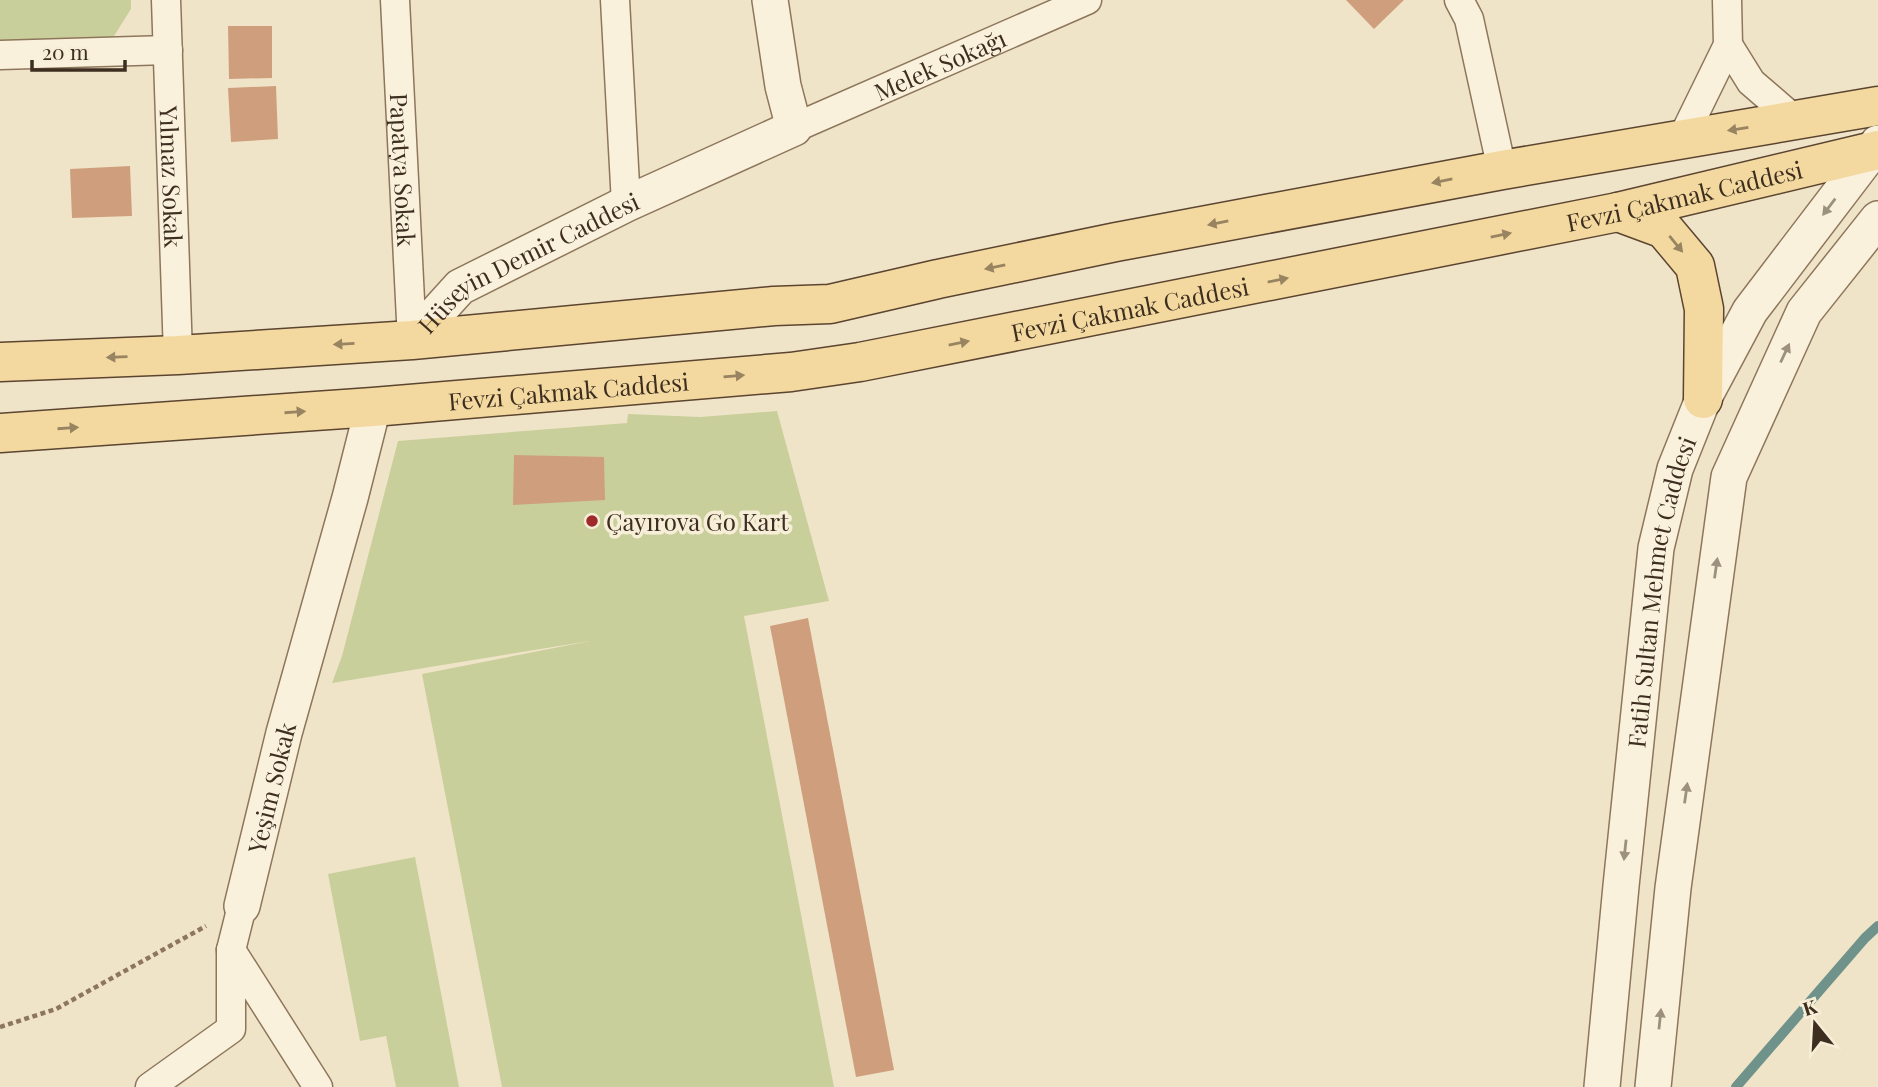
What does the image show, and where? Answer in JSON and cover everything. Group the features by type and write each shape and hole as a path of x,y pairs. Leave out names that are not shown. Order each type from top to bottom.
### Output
{"main road":[{"name":"Fevzi Çakmak Caddesi","path":"412,340 774,306 830,304 1116,242 1502,170 1878,106"},
{"name":"Fevzi Çakmak Caddesi","path":"373,407 791,372 860,362 1618,212 1875,149"},
{"path":"1618,212 1664,229 1695,266 1704,309 1703,399"},
{"name":"Hüseyin Demir Caddesi","path":"0,362 178,355 412,340"},
{"path":"0,433 373,407"}],"street":[{"name":"Yılmaz Sokak","path":"166,0 178,355"},
{"name":"Papatya Sokak","path":"395,0 412,340"},
{"path":"615,0 626,204"},
{"path":"770,0 783,86 794,128"},
{"name":"Melek Sokağı","path":"794,128 1087,0"},
{"path":"1459,0 1469,19 1502,170"},
{"path":"1682,139 1728,45 1727,0"},
{"path":"1728,45 1751,82 1796,120"},
{"path":"0,55 168,50"},
{"name":"Hüseyin Demir Caddesi","path":"412,340 460,287 626,204 794,128"},
{"name":"Fatih Sultan Mehmet Caddesi","path":"1602,1087 1656,548 1675,469 1703,399 1750,311 1875,149"},
{"name":"Fatih Sultan Mehmet Caddesi","path":"1653,1087 1673,888 1729,477 1804,312 1878,219"},
{"name":"Yeşim Sokak","path":"242,906 284,733 373,407"},
{"path":"150,1087 231,1028 231,950 242,906"},
{"path":"231,950 318,1087"}],"path":[{"path":"0,1027 56,1009 242,906"}],"green space":[{"path":"0,0 131,0 131,9 104,52 0,47"},
{"path":"777,411 829,601 744,616 834,1087 502,1087 422,674 590,641 332,683 342,656 398,441 627,423 628,414 700,417"},
{"path":"415,857 459,1087 396,1087 386,1036 360,1041 328,874"}],"building":[{"path":"1346,0 1404,0 1374,29"},
{"path":"228,26 272,26 272,78 229,79"},
{"path":"276,86 278,139 231,142 228,88"},
{"path":"130,166 132,216 72,218 70,169"},
{"path":"514,455 604,457 605,500 513,505"},
{"path":"808,618 894,1070 856,1077 770,626"}],"waterway":[{"path":"1736,1087 1878,926"}],"place":[{"name":"Çayırova Go Kart","path":"592,521"}]}
